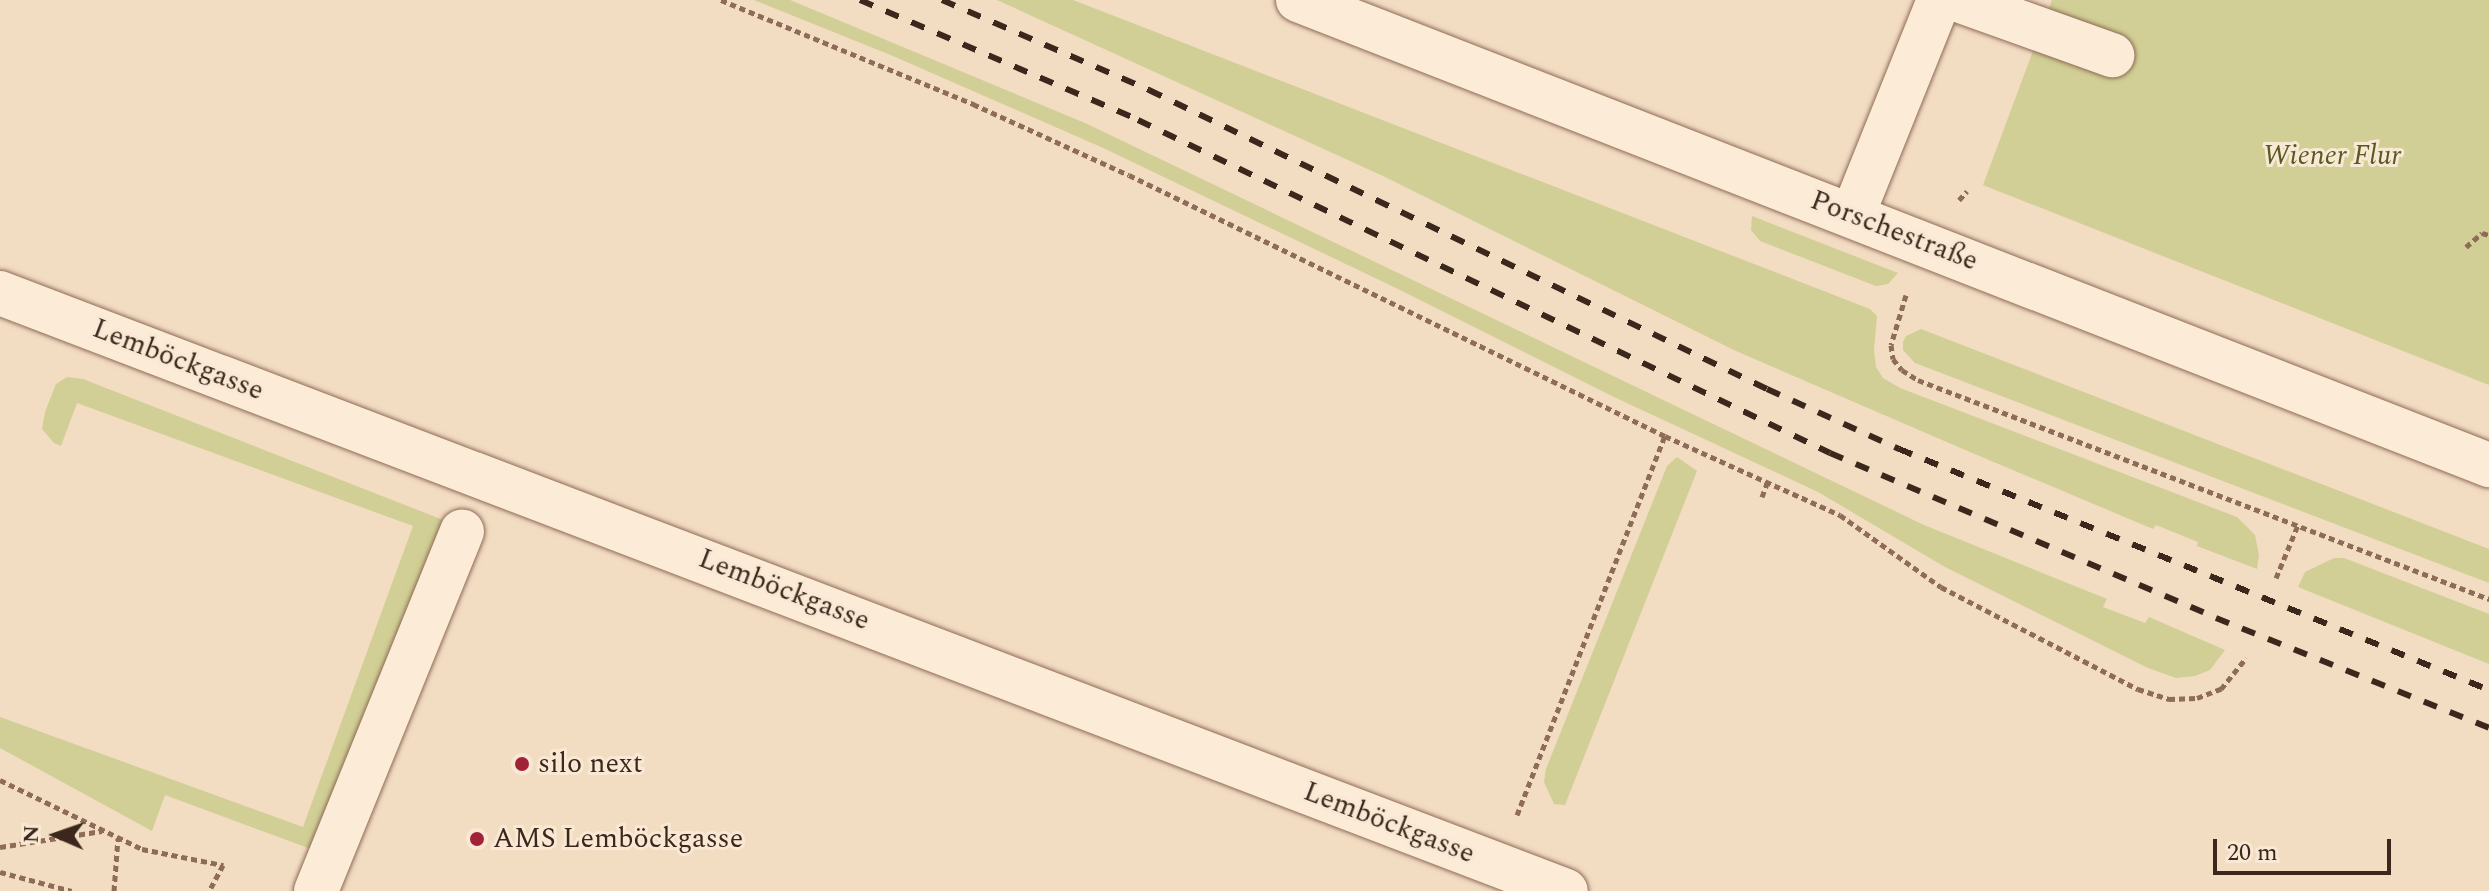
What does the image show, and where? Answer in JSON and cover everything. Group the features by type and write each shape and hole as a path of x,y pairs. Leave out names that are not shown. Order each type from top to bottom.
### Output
{"street":[{"name":"Porschestraße","path":"1298,0 1853,214 2489,465"},
{"path":"1853,214 1939,0"},
{"path":"1958,0 2112,55"},
{"name":"Lemböckgasse","path":"0,293 1566,891"},
{"path":"316,891 462,531"}],"path":[{"path":"721,0 947,93 1129,175 1665,436 1840,515 1941,587 2138,689 2169,699 2197,698 2221,689 2246,658"},
{"path":"1967,191 1924,242 1892,333 1893,359 1902,370 1918,380 2489,599"},
{"path":"2466,247 2482,233 2489,235"},
{"path":"1499,865 1665,436"},
{"path":"1762,497 1767,483"},
{"path":"2276,578 2298,525"},
{"path":"0,780 142,849 223,865 209,891"},
{"path":"0,847 105,831"},
{"path":"114,891 118,838"},
{"path":"0,872 72,891"}],"green space":[{"path":"754,0 790,0 1085,123 1924,525 2107,599 2103,607 2145,623 2149,617 2225,650 2210,670 2195,676 2176,678 2148,668 1945,567 1818,492 1614,397 1396,288 1101,147 893,56"},
{"path":"997,0 1073,0 1870,309 1877,316 1874,350 1876,367 1883,378 1900,388 2237,517 2255,535 2259,555 2257,569 2197,546 2198,542 2156,525 2153,529 1736,351 1383,176"},
{"name":"Wiener Flur","path":"2052,0 2489,0 2489,385 1983,185"},
{"path":"1752,216 1898,273 1888,284 1876,286 1760,241 1751,230"},
{"path":"1921,329 2489,549 2489,583 1915,363 1903,350 1903,342 1906,336"},
{"path":"67,377 83,379 451,523 319,852 165,795 152,831 0,748 0,717 303,827 413,526 77,403 61,446 54,443 42,429 45,412 56,384"},
{"path":"1677,457 1697,471 1565,805 1554,804 1544,782 1546,769 1667,466"},
{"path":"2334,558 2344,558 2489,614 2489,664 2298,587 2305,572"}],"railway":[{"path":"860,0 1138,120 1830,453 2216,618 2489,728"},
{"path":"942,0 1149,90 1767,389 1899,449 2489,690"}],"place":[{"name":"silo next","path":"522,764"},
{"name":"AMS Lemböckgasse","path":"477,839"}]}
